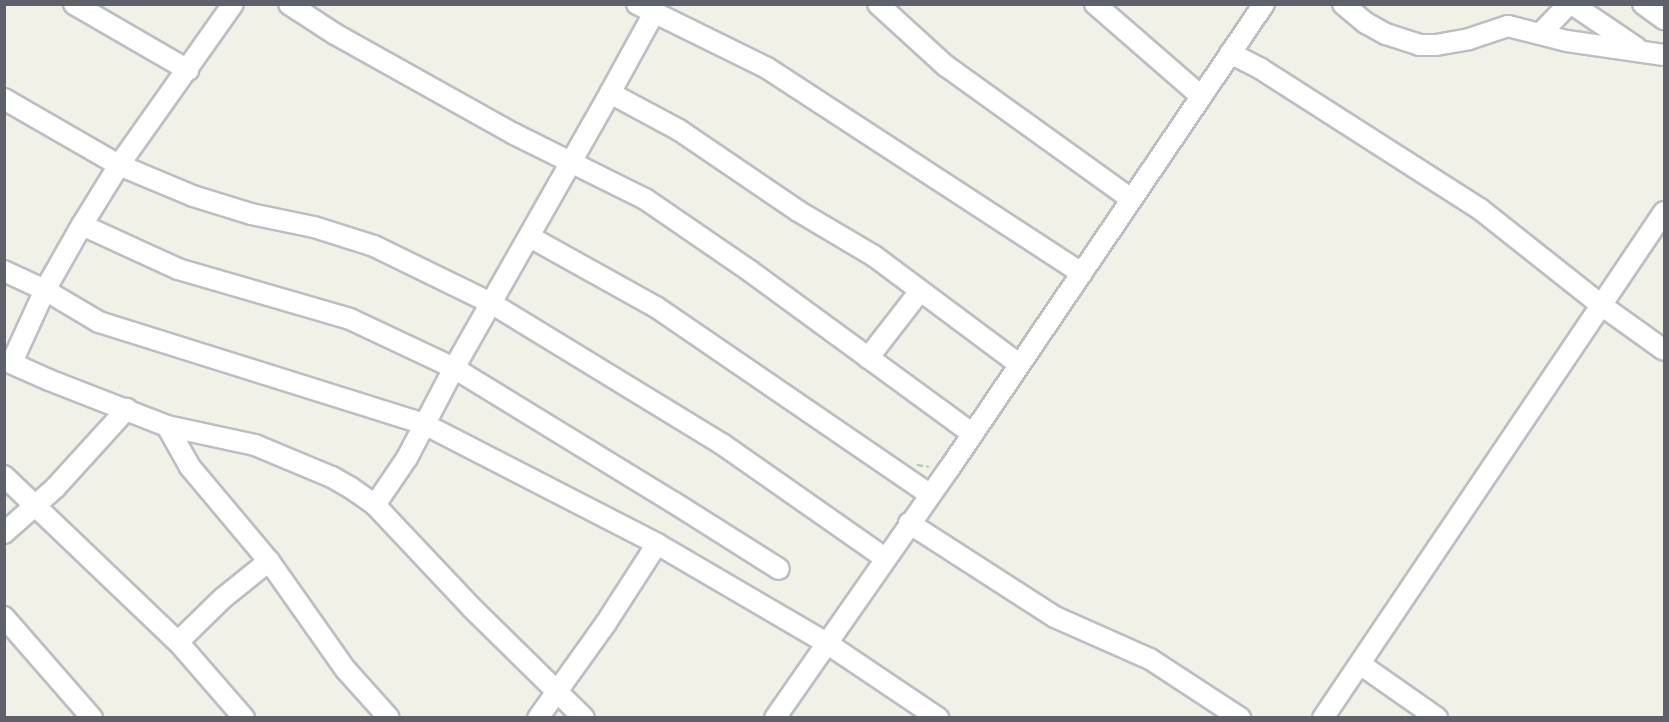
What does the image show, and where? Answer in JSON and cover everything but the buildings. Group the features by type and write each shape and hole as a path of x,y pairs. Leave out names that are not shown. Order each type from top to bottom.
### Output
{"street":[{"path":"74,4 188,70"},
{"path":"233,4 119,165 45,290 8,361 49,380 167,426 255,446 332,477 375,506 471,607 584,717"},
{"path":"289,4 335,34 504,129 620,185 680,221 973,434"},
{"path":"1095,4 1201,96"},
{"path":"775,717 973,434 1264,4"},
{"path":"1343,4 1366,23 1386,34 1419,45 1436,45 1469,39 1508,26 1567,41 1638,49 1665,55"},
{"path":"1540,34 1570,4 1665,66"},
{"path":"1643,4 1665,20"},
{"path":"879,5 946,66 1131,199"},
{"path":"375,506 395,478 454,368 572,163 610,93 646,9 767,68 1082,273"},
{"path":"1230,53 1261,69 1480,209 1601,305 1665,350"},
{"path":"610,93 679,130 798,211 874,256 1019,364"},
{"path":"4,99 119,165 193,196 251,214 314,227 374,246 491,303 722,444 885,558"},
{"path":"1323,717 1665,212"},
{"path":"82,225 178,269 350,319 454,368 664,496 778,569"},
{"path":"530,237 656,307 929,494"},
{"path":"4,271 45,290 99,322 424,424 657,544 828,644 938,717"},
{"path":"868,358 920,291"},
{"path":"4,533 80,462 127,409"},
{"path":"167,426 190,467 269,561 346,670 389,717"},
{"path":"4,476 178,642 244,717"},
{"path":"909,523 1055,617 1150,659 1240,717"},
{"path":"538,717 559,691 657,544"},
{"path":"178,642 223,597 269,561"},
{"path":"4,617 92,717"},
{"path":"1360,663 1437,717"}]}
